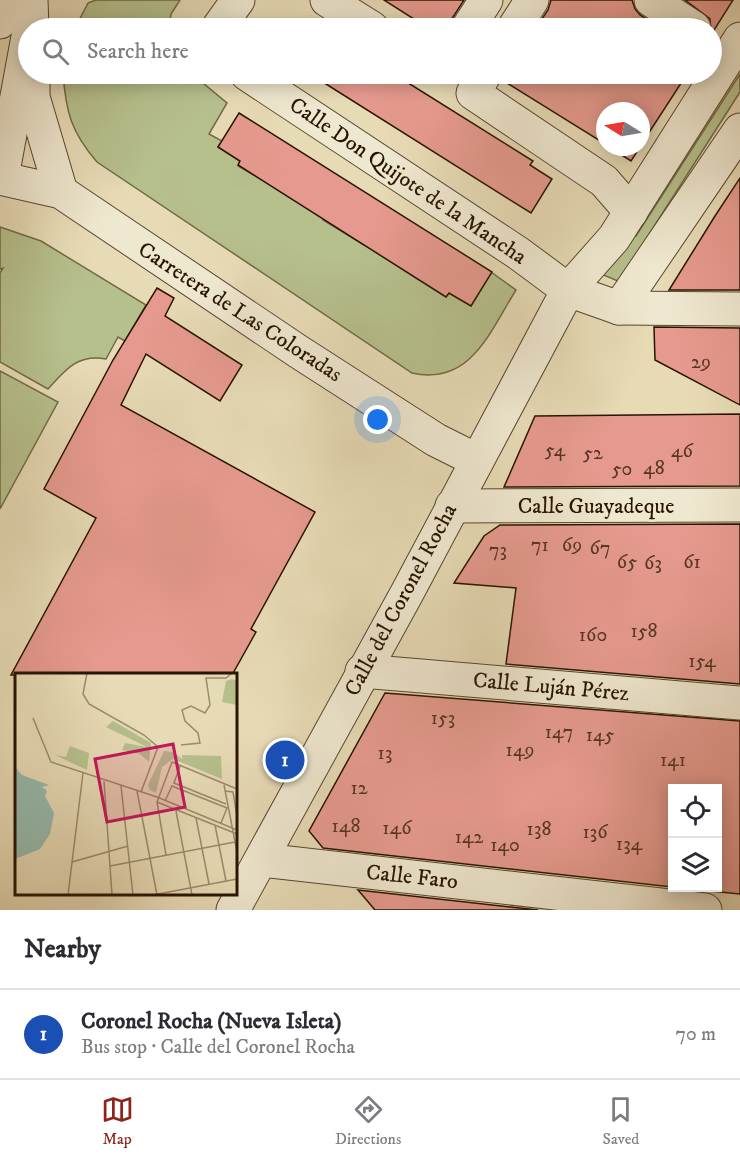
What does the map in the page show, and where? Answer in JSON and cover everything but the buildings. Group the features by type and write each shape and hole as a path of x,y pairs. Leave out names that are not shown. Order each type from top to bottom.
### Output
{"street":[{"path":"6,0 21,18"},
{"path":"225,18 238,0"},
{"path":"327,0 356,18"},
{"path":"474,18 486,0"},
{"path":"520,18 532,0"},
{"path":"651,0 679,18"},
{"path":"1,177 18,68"},
{"path":"33,84 33,97 61,192"},
{"name":"Calle Don Quijote de la Mancha","path":"262,84 518,253 568,290 619,308 740,309"},
{"path":"479,84 473,93 604,181 631,212"},
{"name":"Calle del Coronel Rocha","path":"233,910 568,290 614,238 704,84"},
{"path":"619,308 740,130"},
{"name":"Carretera de Las Coloradas","path":"1,177 61,192 436,440 476,460"},
{"name":"Calle Guayadeque","path":"452,506 740,505"},
{"name":"Calle Luján Pérez","path":"362,671 740,703"},
{"name":"Calle Faro","path":"262,860 556,902 705,910"}],"green space":[{"path":"96,0 180,0 170,18 80,18 88,3"},
{"path":"740,74 740,92 630,264 625,284 601,274 629,232 636,236"},
{"path":"64,84 204,84 227,103 209,134 222,141 218,147 240,161 238,166 325,216 323,220 364,245 367,242 405,271 446,297 449,293 471,306 491,272 516,290 487,338 464,363 449,371 432,375 412,373 97,162 81,141 71,121"},
{"path":"0,227 41,241 146,305 125,341 118,337 106,359 80,361 67,369 48,389 0,362 0,273 3,268 0,269"},
{"path":"0,371 58,402 0,509"}],"place":[{"name":"Coronel Rocha (Nueva Isleta)","path":"285,760"}]}
